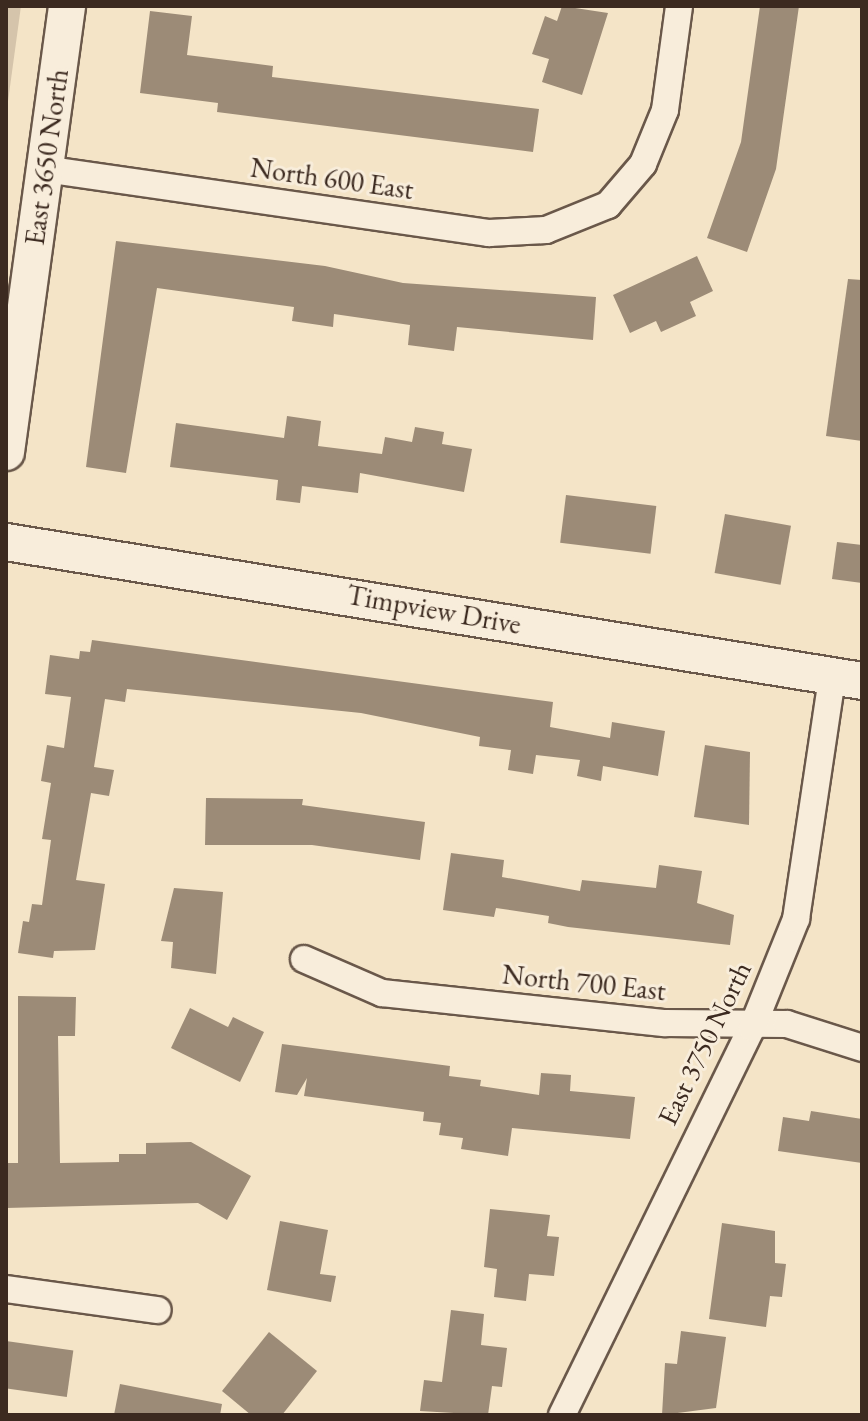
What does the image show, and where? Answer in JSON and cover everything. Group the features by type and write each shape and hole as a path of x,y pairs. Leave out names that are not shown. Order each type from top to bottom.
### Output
{"street":[{"name":"East 3650 North","path":"6,452 67,6"},
{"name":"North 600 East","path":"44,169 489,233 546,230 608,205 657,135 679,6"},
{"name":"Timpview Drive","path":"6,542 847,679"},
{"name":"East 3750 North","path":"562,1415 752,1028 796,919 847,679"},
{"name":"North 700 East","path":"304,959 382,993 752,1028 787,1024 862,1048"},
{"path":"6,1289 158,1310"}],"shaded area":[{"path":"6,6 21,6 6,116"}],"building":[{"path":"562,6 608,13 582,95 542,82 549,59 532,54 545,16 557,21"},
{"path":"760,6 799,6 776,169 747,252 707,238 741,142"},
{"path":"150,11 192,16 187,55 273,66 272,77 539,109 533,152 217,112 218,103 140,93"},
{"path":"116,241 325,266 403,283 596,297 593,340 457,327 454,351 408,345 410,325 334,314 333,327 292,321 294,307 157,288 126,473 86,467"},
{"path":"697,256 713,291 690,302 696,316 661,332 656,321 630,333 613,295"},
{"path":"848,279 862,280 862,441 826,436"},
{"path":"287,416 321,421 318,446 382,454 385,437 412,442 415,427 444,432 442,444 472,449 464,492 360,473 358,493 302,486 300,503 276,500 278,480 170,467 176,423 284,438"},
{"path":"566,495 656,506 650,554 560,543"},
{"path":"725,514 791,526 781,585 715,573"},
{"path":"837,542 862,545 862,583 832,579"},
{"path":"92,640 553,702 550,727 610,738 612,722 665,731 658,776 603,766 601,781 577,776 580,760 536,755 533,774 508,770 511,750 479,746 480,737 361,713 127,689 125,702 105,699 94,767 114,770 109,796 91,793 76,880 105,884 95,950 54,951 53,958 18,953 23,921 29,922 32,904 42,905 51,840 42,839 51,783 41,781 47,745 64,748 71,697 45,694 50,655 79,659 80,651 90,652"},
{"path":"705,745 750,752 749,825 694,817"},
{"path":"206,798 303,799 302,805 425,822 420,860 312,845 205,845"},
{"path":"451,853 504,860 502,877 580,891 582,880 656,888 659,865 702,871 697,903 734,915 730,945 568,927 548,923 549,916 496,908 494,917 443,910"},
{"path":"174,888 223,892 216,974 171,968 173,942 161,941"},
{"path":"18,996 76,997 75,1036 58,1036 60,1163 119,1162 119,1154 146,1154 146,1143 191,1142 251,1176 227,1220 198,1203 6,1208 6,1163 18,1163"},
{"path":"190,1008 228,1027 233,1017 264,1032 240,1082 171,1048"},
{"path":"282,1044 450,1066 449,1076 481,1080 480,1086 539,1095 541,1073 571,1075 570,1091 635,1097 630,1139 512,1128 508,1156 461,1149 463,1138 439,1135 441,1123 423,1121 424,1112 304,1096 307,1078 297,1095 275,1092"},
{"path":"811,1111 862,1119 862,1163 778,1151 783,1117 809,1121"},
{"path":"490,1209 550,1215 547,1236 559,1237 554,1276 529,1274 526,1301 494,1297 497,1269 484,1267"},
{"path":"280,1221 328,1230 320,1274 336,1276 331,1302 267,1290"},
{"path":"722,1223 775,1231 775,1263 786,1264 782,1297 770,1296 766,1327 709,1319"},
{"path":"451,1310 484,1314 481,1345 507,1348 502,1387 492,1386 488,1415 420,1411 424,1380 442,1382"},
{"path":"681,1331 726,1337 716,1408 662,1415 665,1363 677,1364"},
{"path":"269,1332 317,1371 282,1415 251,1415 222,1391"},
{"path":"6,1341 73,1350 67,1397 6,1388"},
{"path":"120,1384 222,1404 220,1415 114,1415"}]}
